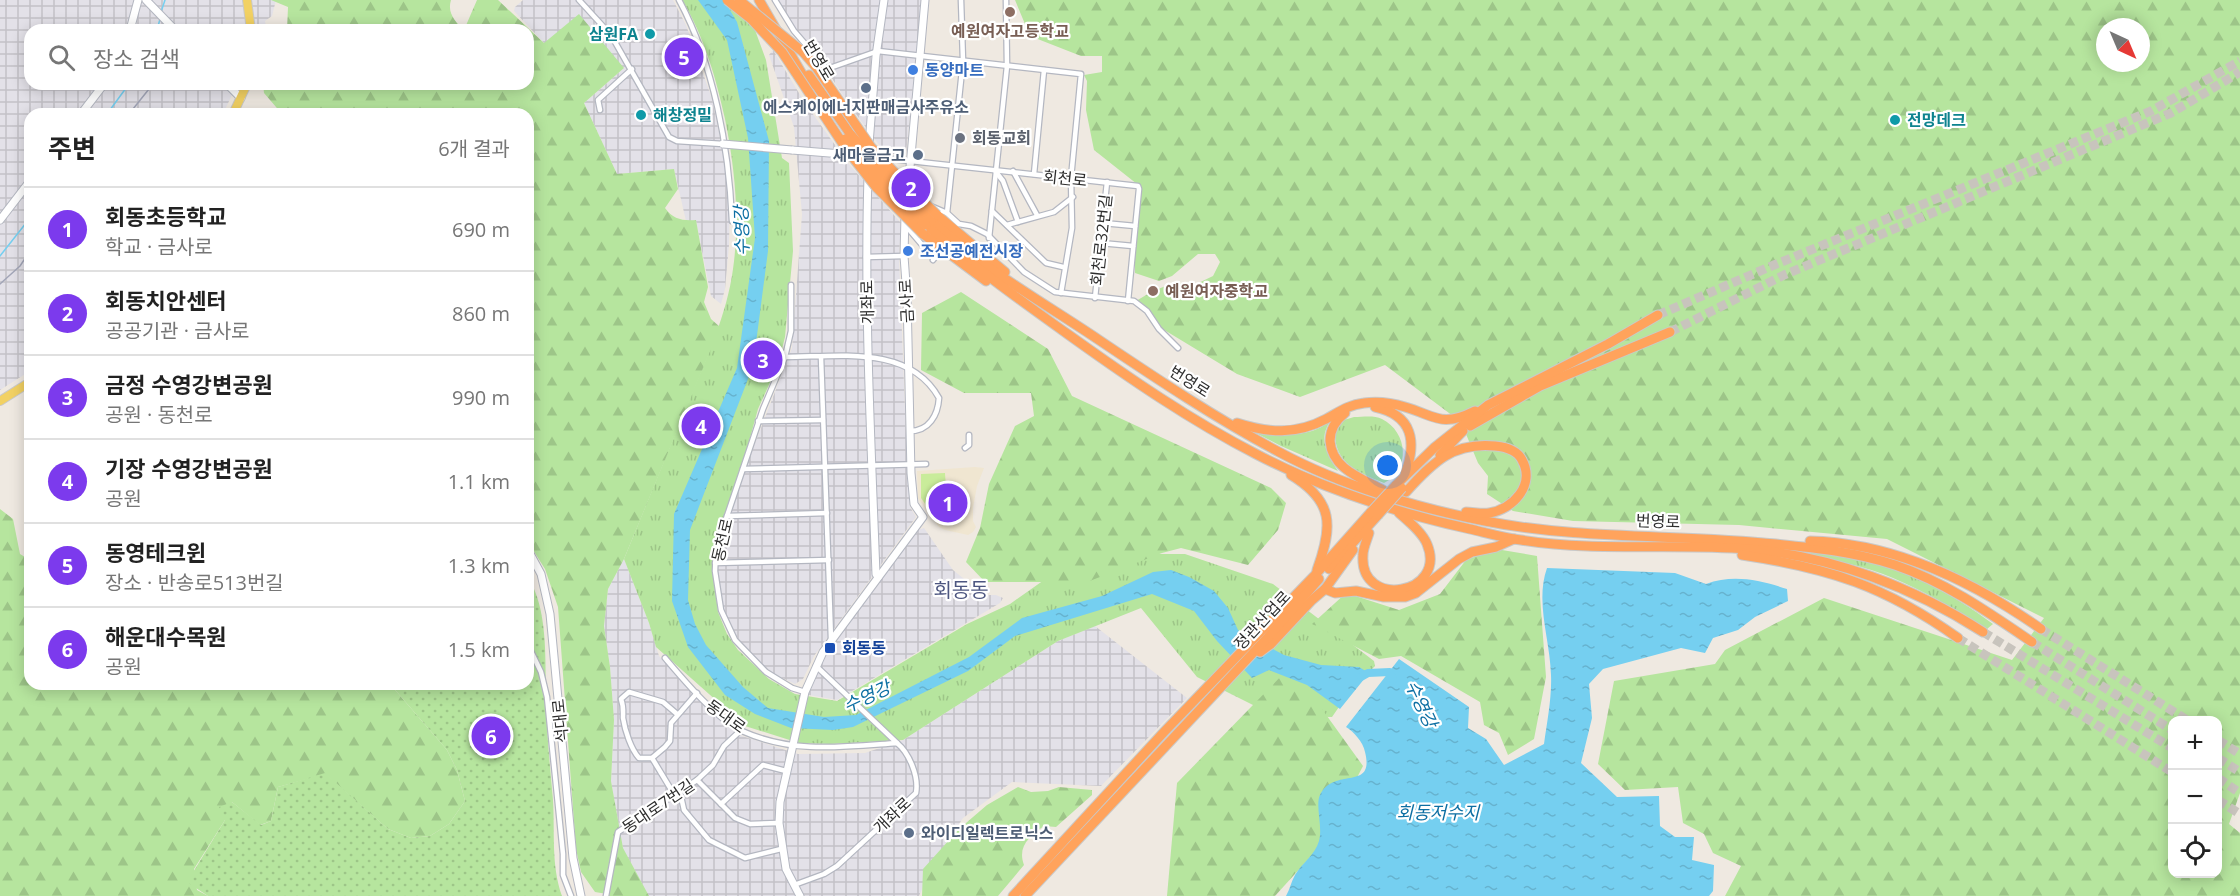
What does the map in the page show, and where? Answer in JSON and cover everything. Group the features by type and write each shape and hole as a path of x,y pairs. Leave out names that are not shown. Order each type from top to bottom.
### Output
{"highway":[{"path":"727,0 751,19 782,52 847,150 876,187 931,221"},
{"path":"739,0 803,52 816,67 871,147 896,174 931,221"},
{"name":"번영로","path":"759,0 825,112 848,137 886,187 1034,297 1171,388 1279,452 1309,467 1368,489 1402,489 1438,511 1543,530 1824,542 1886,554 1957,579 1997,600 2041,628"},
{"name":"번영로","path":"765,0 848,137"},
{"name":"번영로","path":"931,221 977,276 1027,305 1137,384 1258,455 1317,481 1398,512 1515,539 1598,546 1774,552 1804,557 1844,568 1906,590 1951,612 1983,632"},
{"path":"1220,417 1265,431 1286,431 1305,428 1346,407 1363,403 1395,404 1435,419 1450,420 1466,416 1488,405 1608,344 1658,315"},
{"path":"1012,896 1030,884 1439,450 1477,421 1540,386 1670,332"},
{"path":"1402,489 1434,447 1488,405"},
{"path":"1362,406 1384,409 1396,415 1408,428 1413,439 1412,455 1402,489 1349,471 1336,460 1332,454 1330,436 1336,420 1350,410 1362,406"},
{"path":"1422,474 1463,431"},
{"path":"1402,489 1447,455 1462,447 1483,445 1504,447 1515,452 1522,461 1526,474 1525,486 1510,506 1488,513 1438,511"},
{"path":"1258,455 1308,486 1319,499 1326,516 1328,534 1317,578"},
{"path":"1378,514 1363,554 1364,565 1368,576 1376,584 1396,591 1417,584 1429,566 1430,555 1422,535 1398,512"},
{"path":"1234,672 1270,644 1325,589 1351,552 1369,533"},
{"path":"1325,589 1335,593 1356,591 1384,597 1405,597 1416,593 1459,559 1472,552 1496,547 1515,539"},
{"name":"번영로","path":"1736,540 1832,549 1896,566 1959,594 2032,642"},
{"name":"번영로","path":"1704,549 1788,562 1851,579 1909,606 1958,638"},
{"name":"정관산업로","path":"1207,694 1234,672 1317,578"},
{"path":"1025,896 1030,884"}],"main road":[{"path":"132,24 138,0"},
{"path":"146,0 170,24"},
{"path":"247,0 250,24"},
{"name":"개좌로","path":"878,577 876,574 866,257 869,137 884,0"},
{"name":"금사로","path":"878,577 923,517 914,504 911,465 904,222 925,0"},
{"path":"86,108 99,90"},
{"path":"233,90 241,98"},
{"path":"236,108 244,90"},
{"path":"854,156 869,137"},
{"path":"723,144 868,158"},
{"path":"0,220 24,189"},
{"path":"0,401 24,386"},
{"name":"석대로","path":"534,561 541,574 550,614 573,858 580,896"},
{"path":"800,896 786,869 781,849 779,823 780,802 786,771 805,693 816,665 831,639 878,577"}],"street":[{"path":"579,0 611,35 669,137 677,141 723,144"},
{"path":"679,0 702,54 719,112 730,179 732,221"},
{"path":"775,0 794,31 827,69 878,51 1081,74 1071,178 1072,228 1063,267 1060,294"},
{"path":"947,213 963,62 961,0"},
{"path":"989,238 1007,66 1006,0"},
{"path":"600,110 598,100 632,69"},
{"path":"1034,174 1044,70"},
{"name":"회천로","path":"868,158 911,160 1138,186 1128,300"},
{"path":"996,171 1003,181 1018,222"},
{"path":"1014,171 1037,215"},
{"name":"회천로32번길","path":"1095,298 1107,182"},
{"path":"907,193 920,204 931,221 947,213"},
{"path":"1007,225 1054,212 1073,197"},
{"path":"920,204 904,222 916,239 936,256 933,260"},
{"path":"992,211 1046,263 1063,267"},
{"path":"947,213 959,224 979,229 1024,272 1060,294 1134,301 1147,311 1159,329 1178,348"},
{"path":"1103,223 1135,226"},
{"path":"1101,243 1133,246"},
{"path":"866,257 904,256"},
{"name":"동천로","path":"791,285 791,331 785,357 759,421 716,550 715,563 721,610 735,640 766,672 805,693"},
{"path":"785,357 868,356 909,367 939,398 937,414 932,421 915,431 910,431"},
{"path":"821,357 831,639"},
{"path":"759,421 823,420"},
{"path":"965,448 969,445 969,435"},
{"path":"743,469 926,464"},
{"path":"727,516 827,513"},
{"path":"715,563 828,560"},
{"path":"534,658 548,697 563,875 571,896"},
{"name":"동대로","path":"664,658 697,693 740,731 793,744"},
{"path":"816,665 894,741"},
{"path":"675,796 652,758 639,758 633,752 623,717 624,709 621,699 629,692 663,702 677,714"},
{"name":"동대로","path":"652,758 670,741 671,723 697,693"},
{"name":"동대로7번길","path":"606,896 618,832 697,780 714,765 724,746 740,731"},
{"path":"793,744 836,748 894,741"},
{"name":"개좌로","path":"794,885 824,874 837,866 916,793 917,784 906,751 894,741"},
{"path":"721,804 762,765 786,771"},
{"path":"697,780 735,818 750,824 779,823"},
{"path":"680,792 684,810 709,840 745,858 781,849"}],"shaded area":[{"path":"0,0 276,0 272,16 265,21 266,24 24,24 24,90 234,90 226,108 24,108 24,375 0,390"},
{"path":"523,0 673,0 686,25 712,99 724,157 730,204 729,245 725,289 721,304 711,296 696,221 686,221 674,169 617,174 584,103 624,68 544,43 534,32 534,24 526,24 514,11"},
{"path":"777,0 922,0 906,154 887,154 882,149 793,27"},
{"path":"773,50 805,103 848,163 901,223 899,256 907,462 910,507 916,517 814,656 803,679 795,684 774,674 757,660 735,635 721,602 717,570 718,549 740,482 792,348 802,214 794,127 769,55"},
{"path":"984,468 977,486 973,508 973,521 976,527 973,532 968,535 939,527 918,498 917,471"},
{"path":"924,528 953,570 984,595 996,595 1003,598 1000,603 837,700 809,695 807,689 821,660 893,561 918,530"},
{"path":"624,559 659,656 690,691 742,736 798,754 865,753 903,740 1058,641 1095,626 1187,698 1101,786 1012,782 963,818 936,858 919,896 649,896 623,849 611,781 614,720 604,626 608,589"}],"green space":[{"path":"271,0 451,0 451,13 459,24 287,24 288,7"},
{"path":"477,0 498,0 524,24 467,24"},
{"path":"682,0 744,0 766,60 782,158 789,163 793,251 785,337 778,365 758,409 712,560 718,612 727,634 738,650 769,679 795,694 837,701 967,624 1010,604 1081,554 1185,554 1273,584 1374,661 1375,666 1350,691 1332,717 1287,716 1253,705 1197,677 1141,608 1058,641 903,740 830,744 799,743 745,726 656,647 624,559 721,319 733,269 736,232 734,175 729,138 703,43"},
{"path":"1015,0 2240,0 2240,793 2229,824 2240,833 2240,896 1725,896 1741,866 1713,853 1704,834 1683,823 1678,787 1625,790 1598,764 1614,681 1715,664 1725,650 1824,598 2012,660 2044,618 1887,539 1739,525 1573,521 1513,511 1487,494 1488,476 1478,463 1461,422 1385,365 1300,397 1237,374 1161,328 1136,301 1176,282 1190,287 1213,276 1220,262 1215,254 1198,254 1172,276 1159,281 1135,273 1135,226 1142,188 1094,150 1086,110 1087,81 1084,75 1102,72 1102,56 1081,56 1030,36"},
{"path":"579,14 624,68 584,103 617,174 674,169 678,189 665,208 671,215 678,218 696,220 708,287 704,302 711,319 720,327 624,559 608,589 604,626 614,720 611,781 623,848 649,896 608,896 595,892 581,872 576,849 558,607 545,569 534,552 534,108 277,108 264,90 534,90 534,34 544,43"},
{"path":"961,292 1048,349 1072,396 1271,488 1286,503 1278,530 1248,565 1181,548 1087,582 985,582 966,562 980,528 989,484 1015,426 1034,416 1031,393 964,393 921,370 922,313"},
{"path":"1354,417 1382,419 1397,433 1403,451 1402,460 1393,477 1384,483 1357,471 1343,459 1339,452 1335,432 1344,420"},
{"path":"1333,418 1325,431 1324,438 1327,452 1338,471 1250,430 1284,434 1310,432"},
{"path":"945,473 948,517 937,521 921,498 921,474"},
{"path":"0,509 13,519 20,554 24,556 24,690 395,690 447,750 457,770 465,801 449,824 430,836 411,838 388,829 325,774 278,787 271,821 260,825 232,802 225,820 194,869 197,890 208,896 0,896"},
{"path":"1496,549 1537,556 1546,677 1534,739 1508,755 1499,733 1484,725 1480,702 1401,656 1379,659 1312,624 1346,593 1399,610 1440,594 1466,560"},
{"path":"1804,550 1859,559 1912,576 1946,593 1993,624 1987,629 1893,578 1860,567 1803,554"},
{"path":"534,590 544,634 555,861 562,896 208,896 187,882 225,820 219,807 232,802 261,825 271,821 278,787 325,773 388,829 411,838 430,836 449,824 465,801 457,770 447,750 395,690 534,690"},
{"path":"1291,666 1363,766 1323,843 1275,896 1167,896 1177,783"},
{"path":"1018,787 1031,792 1048,791 1059,787 1092,790 1092,795 1056,827 1044,826 1026,842 1022,852 1024,865 998,896 922,896 923,869 959,829 987,805"}],"water":[{"name":"수영강","path":"698,0 724,0 737,22 769,141 768,251 753,366 690,530 688,600 695,624 706,645 743,687 768,708 824,717 856,715 969,657 1022,618 1102,596 1153,572 1171,570 1214,591 1228,608 1238,630 1284,655 1321,665 1359,667 1369,673 1340,709 1307,685 1269,670 1252,678 1217,641 1194,611 1152,594 1015,636 968,671 853,727 833,730 791,728 755,714 725,695 688,647 672,601 674,514 737,368 755,238 748,138 727,40"},
{"name":"회동저수지","path":"1547,568 1675,573 1706,584 1726,579 1746,579 1787,589 1788,601 1755,617 1738,630 1713,638 1705,653 1681,648 1603,669 1589,684 1592,718 1581,763 1617,797 1659,796 1660,826 1675,837 1694,837 1692,860 1714,865 1713,891 1709,896 1286,896 1295,875 1315,851 1319,841 1318,804 1320,795 1326,786 1334,782 1359,776 1364,772 1367,764 1364,748 1358,738 1346,727 1399,659 1469,707 1468,728 1486,739 1504,765 1544,744 1551,683 1542,594"}],"waterway":[{"path":"161,12 165,0"},
{"path":"159,24 160,19"},
{"path":"111,108 125,90"},
{"path":"0,256 24,226"},
{"name":"수영강","path":"1361,677 1368,673 1390,672 1393,680"}],"tunnel":[{"path":"1658,315 1774,265 2151,111 2240,61"},
{"path":"1670,332 1784,275 2171,113 2240,72"},
{"path":"2041,629 2181,716"},
{"path":"1983,632 2168,746"},
{"path":"1958,638 2169,770"},
{"path":"2032,642 2168,727"},
{"path":"2222,743 2240,754"},
{"path":"2222,761 2240,772"},
{"path":"2222,781 2240,793"},
{"path":"2222,803 2240,814"}],"tram line":[{"path":"134,108 148,90"},
{"path":"0,284 24,260"}],"place":[{"name":"예원여자고등학교","path":"1010,12"},
{"name":"삼원FA","path":"650,34"},
{"name":"동영테크윈","path":"684,57"},
{"name":"동양마트","path":"913,70"},
{"name":"에스케이에너지판매금사주유소","path":"866,88"},
{"name":"해창정밀","path":"641,115"},
{"name":"전망데크","path":"1895,120"},
{"name":"회동교회","path":"960,138"},
{"name":"새마을금고","path":"918,155"},
{"name":"회동치안센터","path":"911,188"},
{"name":"조선공예전시장","path":"908,251"},
{"name":"예원여자중학교","path":"1153,291"},
{"name":"금정 수영강변공원","path":"763,360"},
{"name":"기장 수영강변공원","path":"701,426"},
{"name":"회동초등학교","path":"948,503"},
{"name":"회동동","path":"830,648"},
{"name":"해운대수목원","path":"491,736"},
{"name":"와이디일렉트로닉스","path":"909,833"}],"district":[{"name":"회동동","path":"961,590"}]}
